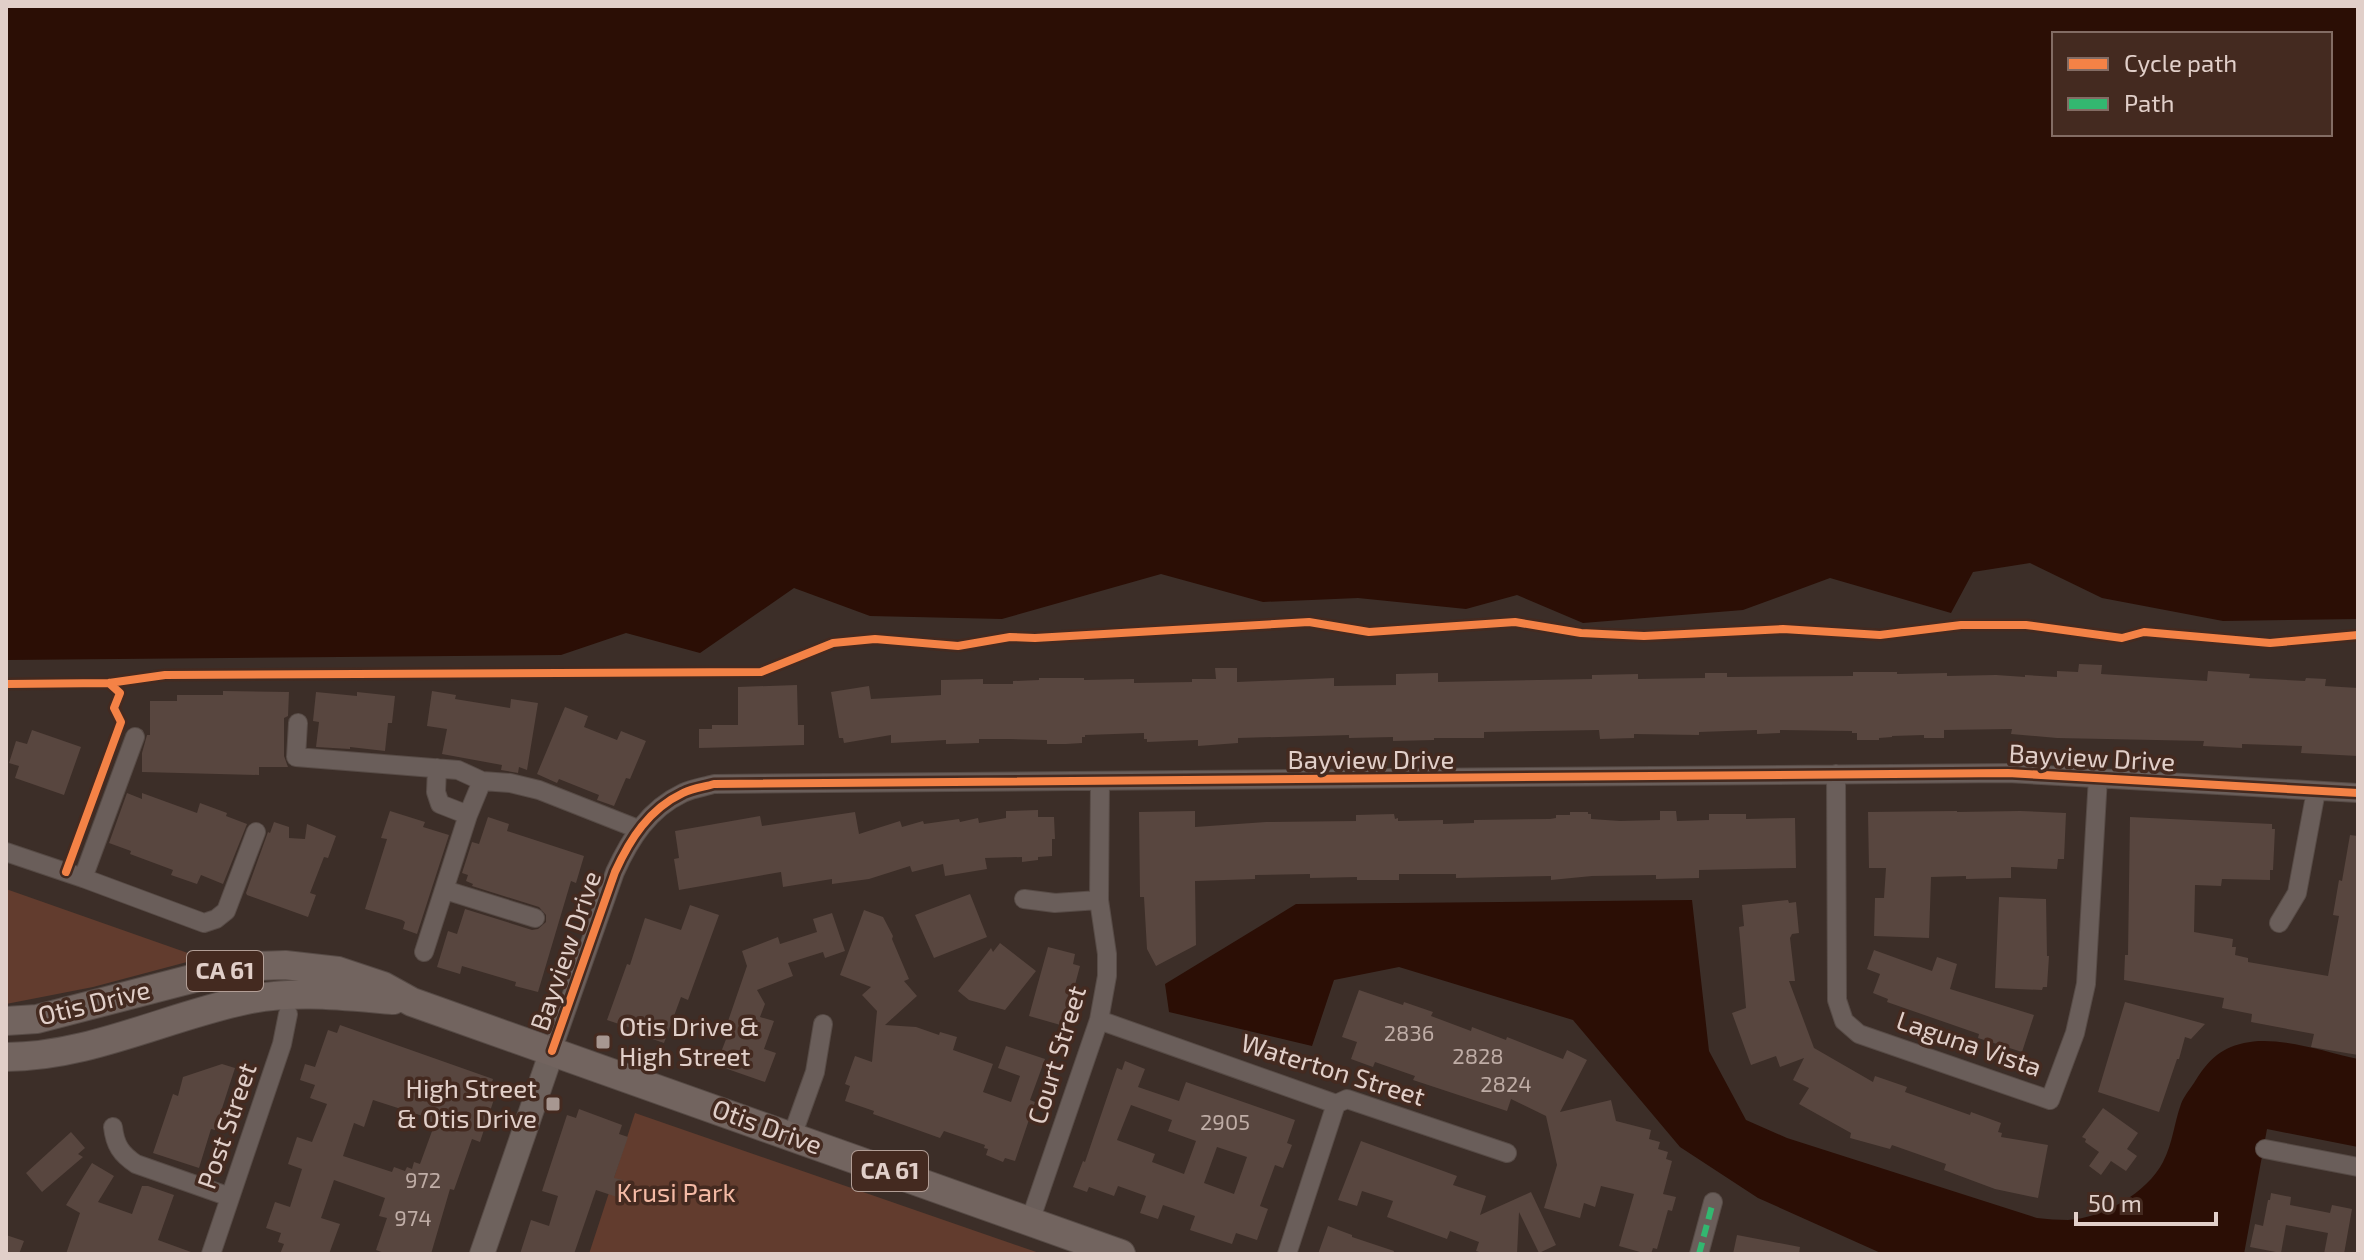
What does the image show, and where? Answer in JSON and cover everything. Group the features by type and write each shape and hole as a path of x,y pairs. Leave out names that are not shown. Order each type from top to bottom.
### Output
{"main road":[{"name":"Otis Drive","path":"6,1021 37,1019 199,977 257,966 285,965 338,971 383,986 412,1002 1121,1254"},
{"name":"Otis Drive","path":"6,1057 26,1057 85,1046 210,1009 288,994 326,994 412,1002"},
{"path":"482,1254 552,1051"}],"street":[{"path":"298,723 296,757 458,770 482,781 539,790 638,829"},
{"path":"83,878 135,737"},
{"path":"437,768 436,792 440,804 468,815"},
{"name":"Bayview Drive","path":"552,1051 615,872 638,829 658,809 684,792 714,784 2008,773 2358,793"},
{"name":"Laguna Vista","path":"1836,774 1837,1000 1844,1021 1859,1034 2050,1100 2075,1033 2086,984 2098,777"},
{"path":"424,952 482,781"},
{"name":"Court Street","path":"1030,1221 1099,1020 1107,976 1099,900 1100,782"},
{"path":"2279,923 2297,893 2316,791"},
{"path":"6,852 204,923 226,911 256,832"},
{"path":"445,890 535,918"},
{"path":"1024,899 1055,903 1099,900"},
{"name":"Post Street","path":"211,1254 282,1044 288,1014"},
{"name":"Waterton Street","path":"1099,1020 1336,1104 1347,1099 1507,1153"},
{"path":"792,1136 815,1072 823,1024"},
{"path":"1287,1254 1336,1104"},
{"path":"113,1127 115,1142 123,1155 136,1164 230,1197"},
{"path":"2265,1149 2358,1167"},
{"path":"1699,1254 1713,1202"}],"green space":[{"path":"6,889 202,958 93,987 6,1004"},
{"name":"Krusi Park","path":"635,1113 1042,1254 589,1254"}],"shaded area":[{"path":"6,6 2358,6 2358,619 2223,621 2102,598 2030,563 1973,572 1951,613 1830,578 1743,610 1583,623 1517,595 1466,609 1358,598 1263,602 1161,574 1002,619 870,616 794,588 700,653 626,633 561,655 6,660"},
{"path":"1692,900 1709,1051 1746,1120 1787,1138 2037,1218 2081,1218 2123,1202 2156,1173 2169,1148 2182,1101 2214,1057 2244,1043 2271,1041 2358,1059 2358,1147 2267,1129 2244,1254 1883,1254 1758,1198 1680,1147 1573,1020 1399,967 1334,980 1312,1046 1169,1012 1165,984 1296,904"}],"building":[{"path":"2079,664 2102,665 2101,674 2207,681 2208,671 2250,674 2249,678 2326,679 2325,686 2358,688 2358,756 2301,753 2302,746 2242,744 2242,748 2203,746 2204,741 2057,738 2011,734 2012,729 1944,730 1944,738 1924,738 1924,735 1892,736 1879,740 1857,740 1857,733 1852,731 1780,730 1780,733 1757,734 1757,730 1699,732 1699,735 1634,734 1634,738 1600,739 1599,730 1484,732 1484,738 1393,741 1393,737 1349,738 1349,735 1238,738 1238,743 1198,746 1198,740 1147,742 1144,733 1085,735 1082,743 1066,744 1010,739 979,739 979,743 946,744 946,740 891,743 891,735 844,743 843,738 839,738 831,692 869,686 871,699 941,695 941,680 983,679 983,684 1013,684 1013,681 1039,678 1134,679 1134,683 1192,682 1192,679 1216,679 1215,668 1237,668 1237,682 1334,678 1334,686 1396,685 1396,674 1438,673 1438,682 1592,679 1592,675 1638,674 1638,679 1705,678 1705,673 1727,673 1727,677 1853,676 1853,672 1897,672 1947,673 1947,676 2057,677 2057,671 2078,672"},
{"path":"797,685 798,725 804,725 804,745 699,748 699,729 712,729 712,725 738,725 738,687"},
{"path":"223,691 289,692 288,716 284,718 284,756 288,767 259,767 259,775 142,772 142,753 147,735 150,735 150,701 177,701 177,695 223,695"},
{"path":"432,691 456,695 455,699 510,708 511,699 538,703 527,770 519,767 518,773 501,770 502,765 442,754 447,729 427,726"},
{"path":"316,692 395,696 385,751 316,747 319,722 313,721"},
{"path":"565,707 588,716 584,727 617,740 621,731 646,741 630,779 626,778 614,806 597,800 599,795 537,774"},
{"path":"32,730 81,747 64,795 15,778 19,766 9,763 16,741 27,744"},
{"path":"127,793 142,799 142,793 197,813 200,803 247,824 223,884 201,875 197,884 171,875 173,870 109,843"},
{"path":"1038,810 1038,817 1054,817 1055,839 1052,839 1052,856 1038,857 1038,860 1022,862 1022,857 985,858 987,869 945,876 943,864 912,872 910,866 869,879 832,884 832,879 783,887 781,872 679,890 674,859 679,858 675,831 760,816 762,826 855,812 859,834 900,821 902,827 923,821 924,824 978,818 979,823 1006,818 1006,811"},
{"path":"390,811 425,822 423,827 449,835 417,934 403,929 405,922 402,920 365,909 387,839 381,838"},
{"path":"1195,811 1195,827 1356,821 1356,815 1394,814 1398,821 1443,820 1443,824 1474,823 1474,820 1550,819 1556,818 1556,815 1570,815 1570,812 1588,812 1591,819 1620,821 1660,820 1660,811 1676,811 1677,821 1709,820 1709,814 1746,814 1746,819 1795,818 1796,868 1699,870 1699,878 1656,879 1656,875 1551,880 1551,876 1456,878 1456,874 1399,874 1399,880 1357,880 1357,877 1310,878 1310,874 1195,881 1196,945 1156,966 1147,949 1144,897 1140,897 1139,812"},
{"path":"1868,812 2066,813 2064,859 2058,859 2057,869 2011,867 2011,878 1931,877 1929,938 1874,936 1875,898 1884,898 1886,868 1869,868"},
{"path":"488,817 509,824 507,831 584,856 576,883 571,881 538,992 462,966 460,974 437,967 448,931 457,934 465,909 532,930 546,922 546,915 539,907 472,886 466,881 468,875 462,873 472,842 479,844"},
{"path":"2130,817 2272,824 2272,829 2275,829 2270,880 2222,879 2221,886 2195,885 2194,932 2233,939 2235,955 2248,958 2248,962 2328,976 2339,916 2333,915 2339,880 2342,881 2350,835 2358,836 2358,1055 2311,1047 2314,1034 2251,1022 2252,1014 2222,1008 2224,998 2124,980 2125,955 2128,955"},
{"path":"274,822 289,827 289,838 305,839 307,824 336,836 310,893 316,895 308,917 246,893"},
{"path":"970,894 987,937 934,958 915,915"},
{"path":"1999,897 2046,899 2049,956 2047,987 2042,990 1995,988"},
{"path":"1788,900 1789,903 1796,902 1799,933 1792,934 1790,938 1795,981 1789,981 1814,1048 1873,1082 1875,1076 1907,1087 1905,1092 2001,1123 1998,1132 2002,1133 2001,1137 2048,1145 2038,1198 1995,1189 1944,1170 1946,1164 1892,1145 1890,1149 1850,1138 1851,1133 1799,1104 1809,1088 1793,1080 1804,1058 1780,1067 1776,1056 1751,1065 1732,1013 1746,1008 1739,927 1744,926 1742,905"},
{"path":"690,905 719,915 688,1000 681,997 664,1043 607,1020 645,918 681,930"},
{"path":"864,910 883,917 909,979 904,981 917,996 885,1025 916,1027 957,1037 953,1050 993,1064 983,1092 1011,1102 1020,1076 998,1068 1006,1046 1045,1059 1030,1100 1035,1102 1015,1161 1005,1158 1003,1162 986,1155 988,1149 984,1148 985,1145 944,1131 940,1138 845,1101 850,1086 845,1084 855,1056 872,1062 877,1011 862,995 871,987 840,975"},
{"path":"832,913 845,951 825,958 823,952 788,963 793,976 757,990 765,1004 760,1017 774,1021 764,1049 776,1053 765,1082 716,1065 730,1029 726,1027 747,966 742,951 778,937 780,944 817,932 813,919"},
{"path":"1000,943 1036,971 1005,1010 969,1000 958,991 991,948 993,952"},
{"path":"1048,947 1075,954 1073,964 1080,966 1064,1026 1029,1016"},
{"path":"1874,950 1932,971 1937,957 1957,964 1950,989 2034,1015 2022,1052 1887,1002 1888,999 1873,993 1880,974 1867,969"},
{"path":"1359,990 1433,1012 1431,1016 1471,1031 1472,1027 1506,1040 1507,1037 1563,1059 1567,1050 1587,1060 1560,1112 1611,1100 1616,1121 1651,1130 1649,1139 1660,1142 1658,1149 1668,1152 1666,1159 1672,1161 1663,1194 1676,1197 1672,1211 1668,1210 1657,1249 1653,1248 1651,1254 1647,1254 1619,1246 1634,1194 1601,1186 1595,1207 1584,1203 1580,1218 1544,1208 1557,1165 1546,1116 1511,1099 1507,1111 1413,1080 1415,1076 1375,1062 1373,1067 1351,1059 1357,1042 1342,1037"},
{"path":"2125,1002 2205,1024 2191,1039 2185,1037 2159,1112 2098,1092"},
{"path":"340,1025 493,1079 490,1088 497,1090 480,1142 472,1139 454,1190 450,1189 431,1254 387,1254 376,1250 387,1218 379,1216 385,1198 334,1180 321,1218 340,1224 329,1254 280,1254 284,1244 278,1242 281,1233 266,1228 275,1202 290,1207 302,1169 288,1164 297,1137 312,1142 327,1104 310,1098 315,1085 300,1080 305,1064 315,1067 328,1030 337,1033","holes":["373,1100 429,1118 428,1121 435,1123 420,1164 414,1162 412,1169 407,1167 405,1171 394,1167 392,1172 343,1156 354,1123 364,1127"]},
{"path":"1125,1061 1145,1069 1138,1087 1179,1101 1186,1082 1295,1120 1287,1143 1292,1145 1283,1168 1275,1165 1260,1206 1268,1209 1257,1240 1236,1233 1232,1244 1190,1230 1195,1216 1163,1205 1158,1219 1140,1213 1146,1196 1118,1186 1114,1196 1089,1187 1087,1192 1073,1187 1085,1162 1117,1068 1122,1070","holes":["1131,1105 1172,1120 1168,1131 1196,1141 1184,1174 1152,1162 1155,1154 1117,1140","1217,1147 1247,1157 1234,1194 1204,1183"]},
{"path":"222,1064 235,1068 199,1168 153,1153 173,1094 178,1096 183,1077"},
{"path":"2103,1108 2138,1133 2127,1149 2137,1156 2126,1171 2111,1161 2101,1175 2089,1166 2099,1152 2082,1137"},
{"path":"579,1109 622,1125 619,1134 628,1137 614,1178 623,1180 617,1197 596,1190 574,1254 520,1254 531,1220 549,1226 558,1196 542,1191 567,1115 576,1118"},
{"path":"71,1132 85,1148 78,1154 83,1157 42,1192 26,1173"},
{"path":"1361,1141 1457,1176 1453,1185 1486,1196 1480,1215 1531,1192 1556,1245 1539,1253 1519,1212 1517,1254 1485,1254 1476,1251 1479,1242 1450,1231 1447,1239 1387,1217 1393,1201 1362,1191 1357,1206 1338,1200"},
{"path":"92,1163 114,1176 98,1202 132,1214 142,1186 174,1195 158,1240 191,1254 66,1254 80,1213 66,1205"},
{"path":"2271,1193 2291,1197 2290,1205 2330,1213 2332,1205 2352,1209 2344,1254 2324,1254 2328,1233 2286,1225 2281,1253 2250,1247 2255,1224 2263,1226"},
{"path":"1328,1226 1394,1251 1393,1254 1318,1254"},
{"path":"6,1235 24,1241 19,1254 6,1254"},
{"path":"1737,1235 1800,1247 1799,1254 1733,1254"}],"marked path":[{"path":"1699,1254 1713,1202"}],"cycle path":[{"path":"6,684 109,683 165,675 761,672 833,643 875,639 958,646 1010,637 1309,622 1369,632 1515,622 1581,633 1644,636 1783,629 1880,635 1961,625 2026,625 2122,638 2144,632 2270,643 2358,635"},
{"path":"66,872 121,722 114,708 120,693 109,683"},
{"path":"552,1051 615,872 627,848 660,807 687,791 714,784 2008,773 2358,793"}],"place":[{"name":"Otis Drive & High Street","path":"603,1042"},
{"name":"High Street & Otis Drive","path":"553,1104"}]}
